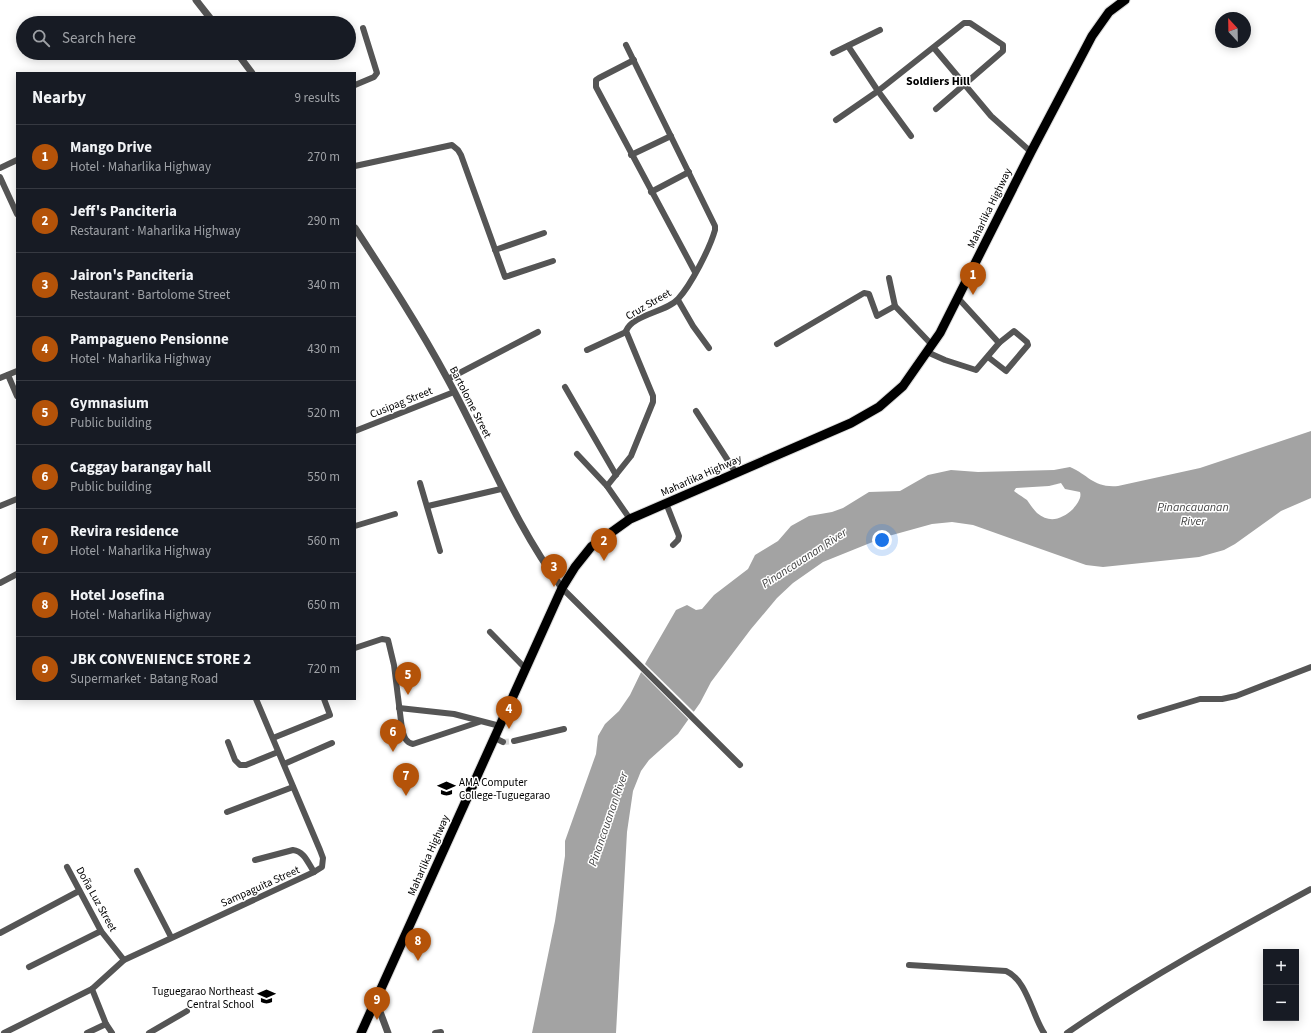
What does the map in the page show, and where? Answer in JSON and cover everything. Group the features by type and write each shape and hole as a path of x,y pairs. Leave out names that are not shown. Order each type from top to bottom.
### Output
{"main road":[{"name":"Maharlika Highway","path":"361,1033 499,740 500,726 562,588 575,566 591,547 630,519 851,423 879,406 903,386 929,349 958,298 1031,152 1092,36 1110,12 1125,0"}],"street":[{"path":"196,0 209,16"},
{"path":"836,120 878,92 960,26 968,23 1003,45 1003,51 965,86 936,109"},
{"path":"356,85 374,77 377,73 363,28"},
{"path":"833,53 880,30"},
{"name":"Cruz Street","path":"607,486 631,456 638,444 653,402 650,385 626,332 631,323 678,300 695,272 715,230 715,226 626,45"},
{"path":"848,46 878,92 911,136"},
{"path":"934,48 991,116 1031,152"},
{"path":"242,60 251,72"},
{"path":"634,60 599,78 595,84 631,155 695,272"},
{"path":"631,155 671,136"},
{"path":"356,166 448,144 456,147 461,155 506,277 553,261"},
{"path":"0,168 16,160"},
{"path":"651,192 689,172"},
{"path":"0,177 16,210"},
{"name":"Bartolome Street","path":"356,230 421,331 448,379 501,489 543,563 562,588"},
{"path":"495,250 544,233"},
{"path":"889,278 895,306 929,349 945,360 973,369 978,368 999,342 1014,331 1028,345 1006,371 988,357"},
{"path":"777,344 864,293 869,294 876,316 895,306"},
{"path":"958,298 999,342"},
{"path":"678,300 693,326 709,348"},
{"path":"448,379 538,332"},
{"path":"588,350 626,332"},
{"path":"0,378 16,371"},
{"path":"8,375 16,394"},
{"path":"565,387 616,475"},
{"name":"Cusipag Street","path":"356,431 454,392"},
{"path":"696,411 736,473"},
{"path":"577,454 607,486 630,519"},
{"path":"420,483 440,551"},
{"path":"428,506 501,489"},
{"path":"0,506 16,499"},
{"path":"666,503 679,536 678,540 673,545"},
{"path":"356,526 394,514"},
{"path":"0,583 16,575"},
{"path":"562,588 602,626 740,765"},
{"path":"490,632 526,669"},
{"path":"356,648 382,640 388,640 394,665 398,708 404,738 409,743 413,744 479,722"},
{"path":"1140,717 1200,699 1222,699 1236,696 1311,667"},
{"name":"Sampaguita Street","path":"4,1033 92,989 124,960 322,867 323,858 256,700"},
{"path":"273,738 330,715 324,700"},
{"path":"398,708 454,714 479,722 500,726"},
{"path":"514,741 564,729"},
{"path":"228,742 235,760 240,765 246,765 278,752"},
{"path":"284,764 332,743"},
{"path":"227,812 293,787"},
{"path":"255,860 298,850 302,853 314,872"},
{"name":"Doña Luz Street","path":"67,867 101,931 124,960"},
{"path":"136,871 171,937"},
{"path":"1067,1033 1118,998 1159,973 1311,889"},
{"path":"0,934 79,891"},
{"path":"29,967 101,931"},
{"path":"909,965 1006,972 1013,974 1021,986 1044,1033"},
{"path":"92,989 106,1024 112,1033"},
{"path":"376,1001 388,1033"},
{"path":"149,1033 188,1011"},
{"path":"87,1033 106,1024"}],"water":[{"name":"Pinancauanan River","path":"1311,431 1311,498 1281,511 1235,544 1224,550 1199,557 1103,567 1086,565 973,525 952,522 932,524 885,537 823,562 793,583 777,598 751,629 711,682 700,703 678,734 649,760 641,771 633,791 627,832 616,1033 532,1033 555,921 565,856 565,841 596,754 598,736 605,724 619,711 630,695 646,662 676,610 687,605 696,610 702,609 714,595 748,569 755,555 778,541 791,526 809,516 832,512 843,508 869,492 900,491 928,475 951,470 978,472 1054,470 1070,467 1097,483 1118,486 1200,468","holes":["1061,483 1065,489 1080,492 1079,501 1073,509 1056,519 1047,518 1037,513 1027,500 1014,491 1016,488 1049,486"]}],"pier":[{"path":"644,663 695,713 690,721 640,671"}],"tunnel":[{"path":"503,742 514,741"}],"place":[{"name":"Mango Drive","path":"973,295"},
{"name":"Jeff's Panciteria","path":"604,561"},
{"name":"Jairon's Panciteria","path":"554,587"},
{"name":"Gymnasium","path":"408,695"},
{"name":"Pampagueno Pensionne","path":"509,729"},
{"name":"Caggay barangay hall","path":"393,752"},
{"name":"AMA Computer College-Tuguegarao","path":"446,788"},
{"name":"Revira residence","path":"406,796"},
{"name":"Hotel Josefina","path":"418,961"},
{"name":"Tuguegarao Northeast Central School","path":"267,997"},
{"name":"JBK CONVENIENCE STORE 2","path":"377,1020"}],"district":[{"name":"Soldiers Hill","path":"938,81"}]}
